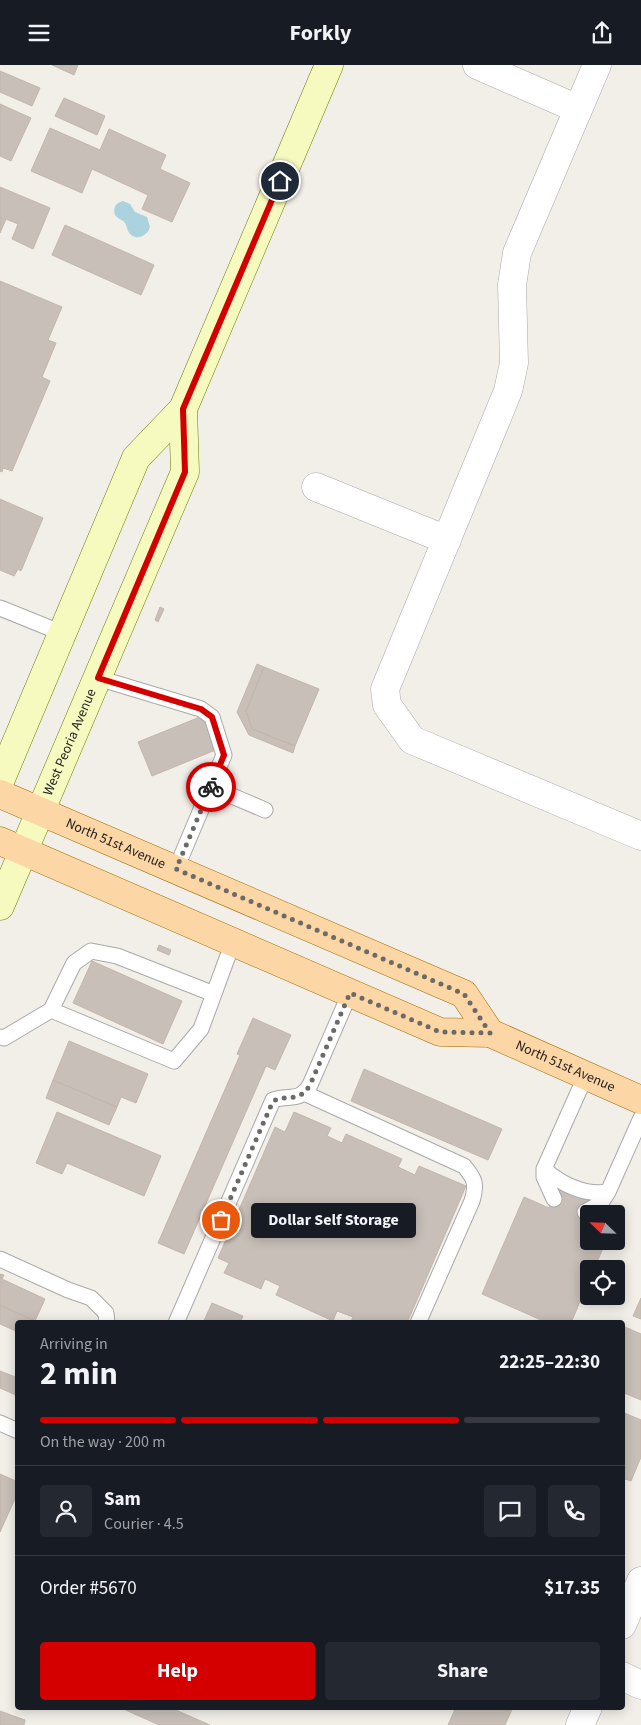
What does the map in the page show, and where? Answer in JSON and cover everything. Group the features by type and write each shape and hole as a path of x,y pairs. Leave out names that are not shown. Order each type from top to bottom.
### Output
{"main road":[{"name":"West Peoria Avenue","path":"0,781 136,459 183,409 329,65"},
{"name":"West Peoria Avenue","path":"0,906 12,846 41,811 185,472 183,409"},
{"name":"North 51st Avenue","path":"0,794 464,994 490,1033"},
{"name":"North 51st Avenue","path":"12,846 440,1032 490,1033 641,1100"}],"street":[{"path":"478,65 578,109"},
{"path":"588,68 578,109 517,253 512,285 514,363 508,391 385,689 387,705 412,741 641,836"},
{"path":"316,487 447,540"},
{"path":"625,1618 641,1581"},
{"path":"625,1677 641,1685"},
{"path":"580,1725 587,1710"}],"lane":[{"path":"0,608 62,633"},
{"path":"98,678 201,709 212,717 224,755 176,869"},
{"path":"211,787 265,810"},
{"path":"51,1010 174,1061 200,1029 234,942"},
{"path":"0,1037 4,1038 51,1010 74,963 91,951 117,956 214,994"},
{"path":"177,1320 273,1101 283,1096 294,1098 304,1093 310,1085 350,993"},
{"path":"554,1199 544,1177 544,1169 586,1075"},
{"path":"304,1093 464,1166 474,1177 475,1190 472,1201 419,1320"},
{"path":"598,1205 608,1192 641,1119"},
{"path":"544,1169 552,1176 580,1190 598,1193 608,1192"},
{"path":"0,1259 68,1290 91,1298 106,1313 106,1320"},
{"path":"0,1423 15,1430"}],"water":[{"path":"123,201 130,204 135,212 147,217 150,227 143,236 137,237 131,234 125,223 115,215 115,206"}],"building":[{"path":"52,65 78,65 74,75"},
{"path":"0,71 40,88 32,106 0,92"},
{"path":"64,98 105,116 97,135 55,116"},
{"path":"0,104 31,118 11,161 0,156"},
{"path":"50,128 100,150 109,129 166,155 160,169 190,183 172,222 142,209 148,195 92,169 82,193 31,171"},
{"path":"0,187 50,208 33,249 12,239 18,224 6,219 0,233"},
{"path":"65,225 154,265 141,295 52,255"},
{"path":"0,281 62,307 48,340 56,343 42,377 50,381 12,471 3,468 2,472 0,471"},
{"path":"0,499 43,518 21,571 18,569 14,576 0,570"},
{"path":"160,607 164,609 158,622 155,620"},
{"path":"257,664 264,667 246,711 252,729 295,746 293,753 249,735 237,712"},
{"path":"264,667 319,689 295,746 252,729 246,711"},
{"path":"205,715 218,749 152,776 138,742"},
{"path":"159,945 171,950 169,955 157,950"},
{"path":"92,961 182,1001 163,1044 73,1003"},
{"path":"253,1018 291,1035 275,1070 266,1066 184,1254 158,1243 240,1055 237,1054"},
{"path":"69,1041 148,1074 136,1103 121,1097 117,1107 53,1080"},
{"path":"364,1069 502,1129 488,1160 351,1101"},
{"path":"53,1080 117,1107 109,1125 46,1098"},
{"path":"57,1112 161,1156 144,1196 67,1163 62,1174 36,1163"},
{"path":"294,1112 331,1128 327,1136 342,1143 346,1134 402,1159 398,1167 415,1175 419,1166 466,1186 408,1320 352,1320 353,1317 337,1311 333,1320 331,1320 276,1295 280,1286 265,1279 261,1289 224,1273 229,1263 218,1258 275,1127 285,1132"},
{"path":"558,1187 590,1201 588,1205 580,1205 580,1250 602,1250 598,1260 580,1260 580,1302 572,1320 541,1320 482,1294 524,1197 549,1208"},
{"path":"0,1274 4,1275 2,1279 45,1299 35,1320 0,1305"},
{"path":"641,1298 641,1319 633,1316"},
{"path":"212,1303 243,1316 241,1320 204,1320"},
{"path":"0,1305 33,1320 15,1320 15,1331 0,1324"},
{"path":"625,1327 641,1334 641,1400 625,1393"},
{"path":"0,1371 15,1377 15,1395 0,1388"},
{"path":"625,1413 641,1420 641,1457 631,1481 625,1479"},
{"path":"0,1474 15,1481 15,1499 0,1532"},
{"path":"126,1710 176,1710 210,1725 159,1725"},
{"path":"455,1710 512,1710 505,1725 448,1725"},
{"path":"0,1711 25,1720 24,1725 0,1725"}],"way so far":[{"path":"211,787 176,869 464,994 490,1033 440,1032 350,993 310,1085 304,1093 294,1098 283,1096 273,1101 221,1220"}],"place":[{"name":"Dollar Self Storage","path":"221,1220"}],"route":[{"path":"211,787 224,755 212,717 201,709 98,678 185,472 183,409 280,181"}]}
